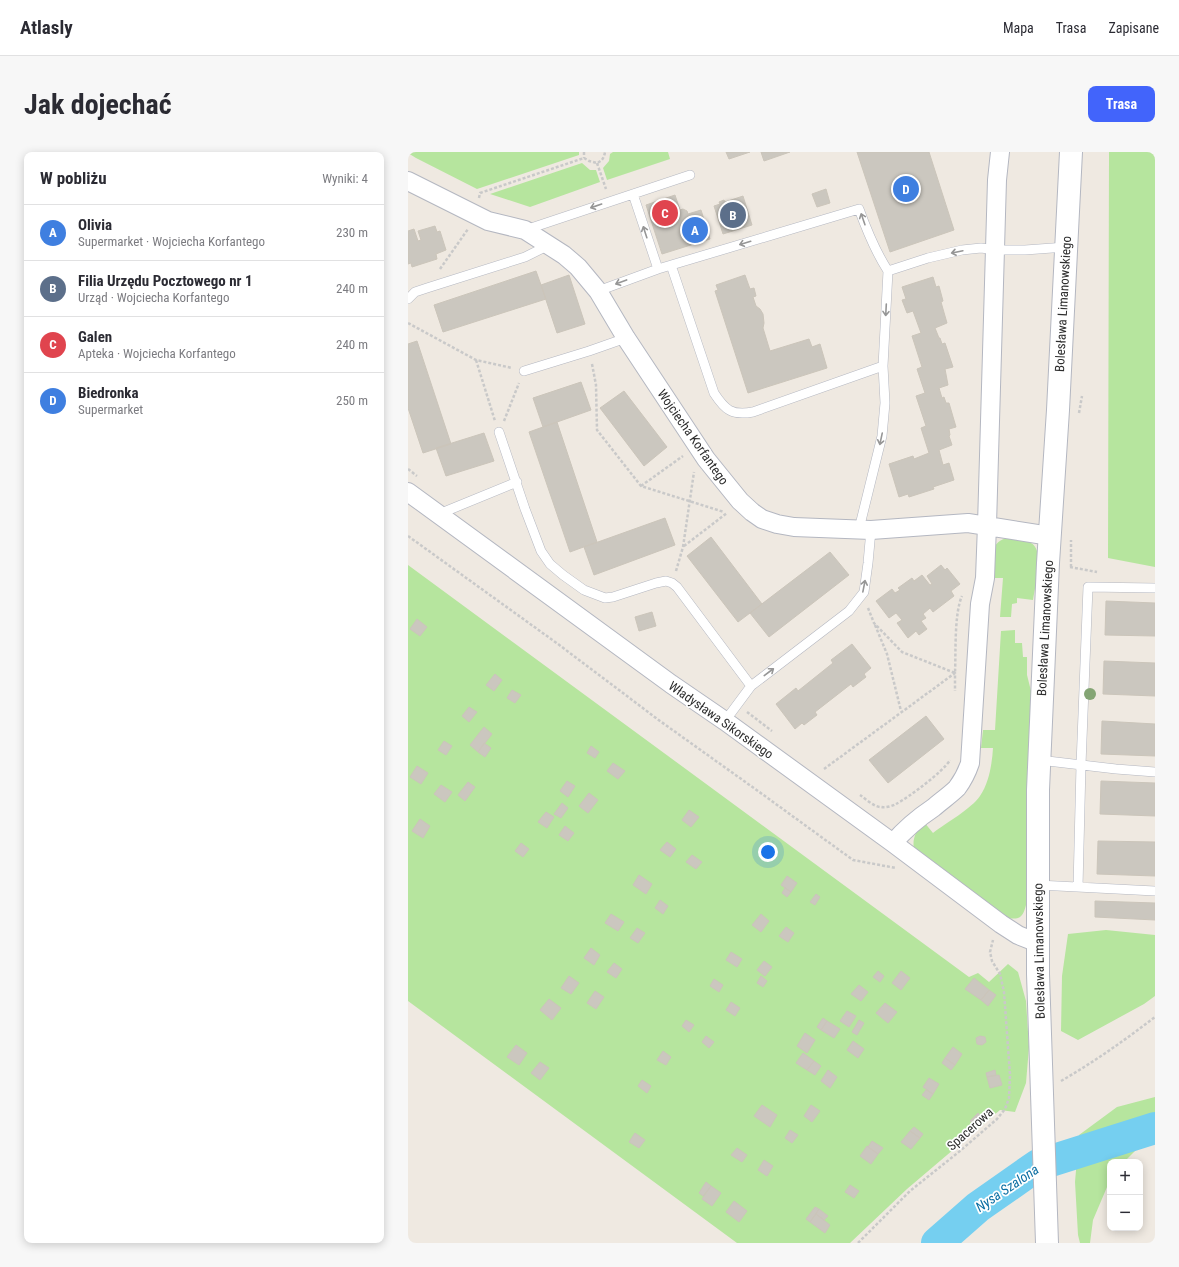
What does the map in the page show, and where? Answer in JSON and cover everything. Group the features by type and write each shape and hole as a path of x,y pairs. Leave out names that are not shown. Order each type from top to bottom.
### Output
{"main road":[{"name":"Bolesława Limanowskiego","path":"1047,1243 1038,943 1038,790 1048,562 1058,410 1071,152"}],"street":[{"path":"893,843 913,822 949,796 957,788 965,776 970,763 980,604 985,578 988,525 997,180 1000,152"},
{"name":"Wojciecha Korfantego","path":"408,181 472,219 488,221 525,230 564,255 578,267 598,290 626,338 706,459 740,501 762,519 777,524 794,527 865,530 968,523 1050,536"},
{"name":"Władysława Sikorskiego","path":"408,492 664,680 725,721 1002,924 1018,935 1038,943"}],"lane":[{"path":"525,230 690,175"},
{"path":"633,194 658,269"},
{"path":"598,290 658,269 859,209 868,235 888,271 883,366 885,403 882,436 865,530 868,563 864,592 849,610 751,686 725,721"},
{"path":"408,299 415,292 525,257 549,245"},
{"path":"888,271 928,258 962,250 981,248 996,250 1025,250 1066,247"},
{"path":"671,265 714,393 726,409 743,414 753,412 883,366"},
{"path":"524,371 589,352 626,338"},
{"path":"499,432 542,551 550,564 584,590 605,598 613,597 656,583 666,581 672,583 677,587 751,686"},
{"path":"439,514 516,482"},
{"path":"1078,887 1088,587 1155,588"},
{"path":"1039,760 1155,772"},
{"path":"1038,885 1155,891"}],"path":[{"path":"584,152 584,158"},
{"path":"584,158 589,162 597,163 602,161 605,152"},
{"path":"427,288 472,219 480,193 584,158"},
{"path":"597,163 610,201"},
{"path":"408,323 476,360 524,371 499,432"},
{"path":"589,352 596,385 597,430 641,486 727,512"},
{"path":"476,360 499,432"},
{"path":"641,486 686,453"},
{"path":"672,583 683,547 694,467 698,474"},
{"path":"722,508 727,512"},
{"path":"683,547 727,512"},
{"path":"408,536 660,721 853,860 898,868"},
{"path":"1048,562 1104,573"},
{"path":"955,696 959,603 964,591"},
{"path":"864,592 868,609 887,654 902,711"},
{"path":"874,623 902,652 955,673"},
{"path":"830,773 824,769 955,673"},
{"path":"855,791 878,807 896,804 939,773 946,766 952,755"},
{"name":"Spacerowa","path":"858,1243 910,1191 960,1151 997,1119 1005,1109 1009,1098 1010,1076 1004,992 1000,974 992,961 990,952 992,942 1002,924"},
{"path":"1042,1095 1137,1031 1155,1017"}],"green space":[{"path":"408,152 579,152 579,155 477,189 416,158"},
{"path":"613,152 668,152 670,159 607,180 603,168 609,161 610,154"},
{"path":"1109,152 1155,152 1155,567 1108,558"},
{"path":"582,163 590,170 596,170 600,182 530,207 490,194"},
{"path":"1010,538 1029,542 1035,547 1038,553 1037,578 1033,600 1017,598 1017,603 1012,604 1011,617 1000,617 1003,578 991,578 992,559 993,552 998,542 1003,539"},
{"path":"408,565 969,977 978,973 989,982 1008,964 1018,972 1026,1001 1029,1047 1026,1083 1015,1112 1000,1110 907,1189 850,1243 737,1243 408,1001"},
{"path":"1015,630 1015,643 1022,643 1023,657 1027,657 1027,675 1032,695 1027,810 1026,905 1024,912 1020,917 1011,919 1007,918 914,850 914,842 915,835 924,822 933,833 971,806 980,796 986,785 990,773 993,748 981,748 983,730 995,730 1001,631"},
{"path":"1106,930 1155,935 1155,996 1144,1004 1078,1040 1061,1031 1062,976 1068,934"},
{"path":"1155,1097 1155,1142 1140,1146 1127,1159 1107,1159 1107,1187 1093,1220 1090,1243 1080,1243 1078,1235 1075,1182 1079,1135 1117,1107"}],"building":[{"path":"726,152 750,152 729,159"},
{"path":"761,152 790,152 764,161"},
{"path":"857,152 929,152 954,230 890,252"},
{"path":"826,189 830,203 817,207 812,194"},
{"path":"675,195 680,210 683,209 687,211 688,214 701,210 710,239 662,254 646,205"},
{"path":"743,196 752,225 723,234 714,206 720,204 719,202 724,200 725,202"},
{"path":"435,226 437,232 440,231 446,250 436,254 437,259 412,267 411,263 408,264 408,231 414,229 418,241 421,240 418,231"},
{"path":"536,271 546,299 443,332 434,305"},
{"path":"569,275 585,324 557,333 541,285"},
{"path":"745,275 750,289 754,288 756,296 753,297 756,306 763,314 763,328 770,351 809,339 812,347 820,344 827,368 748,393 715,291 718,290 716,285"},
{"path":"933,277 936,287 939,286 943,301 941,302 947,323 935,328 942,344 945,343 953,367 945,369 948,385 939,388 942,398 944,397 946,403 949,403 956,427 949,429 949,436 952,445 939,450 943,465 949,463 954,480 933,487 934,489 909,497 908,494 899,497 889,464 913,456 914,459 929,453 921,428 926,426 916,396 925,393 917,369 922,367 912,336 921,333 913,311 907,313 902,300 906,299 902,287"},
{"path":"417,341 451,444 423,453 408,408 408,344"},
{"path":"581,382 591,410 543,427 533,398"},
{"path":"624,391 667,447 644,466 600,408"},
{"path":"557,422 597,542 570,552 529,432"},
{"path":"484,433 494,461 446,476 436,448"},
{"path":"665,518 675,545 594,575 584,547"},
{"path":"711,537 762,604 738,622 687,556"},
{"path":"830,552 849,575 769,637 750,613"},
{"path":"941,565 945,570 947,568 960,584 951,591 954,596 933,612 930,608 923,614 926,618 921,621 927,629 919,635 916,631 908,638 897,623 902,620 896,613 889,618 876,601 892,589 895,593 900,590 898,588 912,578 914,581 922,575 930,585 932,584 927,576"},
{"path":"1106,601 1155,603 1155,636 1105,635"},
{"path":"652,612 656,626 639,631 635,617"},
{"path":"417,619 427,627 420,636 410,629"},
{"path":"852,644 871,668 864,674 866,677 853,687 851,684 815,712 817,715 804,725 802,723 795,729 776,704 796,688 798,691 833,663 831,660"},
{"path":"1104,661 1155,663 1155,696 1103,694"},
{"path":"495,674 502,680 494,691 486,685"},
{"path":"512,690 521,695 515,703 507,698"},
{"path":"469,707 477,712 469,722 462,716"},
{"path":"926,716 944,739 888,783 869,760"},
{"path":"1102,721 1155,724 1155,756 1101,754"},
{"path":"484,727 492,734 478,752 470,745"},
{"path":"444,741 452,746 446,755 438,750"},
{"path":"484,743 491,748 485,757 478,752"},
{"path":"591,746 599,752 595,758 587,753"},
{"path":"613,763 625,771 618,779 607,771"},
{"path":"417,766 428,773 421,784 410,777"},
{"path":"567,781 575,786 568,797 560,791"},
{"path":"1101,781 1155,783 1155,816 1100,814"},
{"path":"468,782 475,787 465,801 458,795"},
{"path":"441,785 452,792 445,802 434,794"},
{"path":"589,793 598,800 588,813 579,806"},
{"path":"562,803 568,808 561,818 554,814"},
{"path":"689,810 699,817 691,827 682,820"},
{"path":"546,812 554,817 547,828 538,822"},
{"path":"420,819 430,826 423,838 412,831"},
{"path":"565,826 574,833 568,841 559,835"},
{"path":"1098,841 1155,842 1155,876 1097,874"},
{"path":"667,842 676,849 670,857 660,850"},
{"path":"521,843 529,849 523,857 515,851"},
{"path":"692,855 702,862 696,869 686,862"},
{"path":"639,875 652,884 646,894 633,885"},
{"path":"787,876 797,883 791,892 781,885"},
{"path":"785,888 791,892 787,897 782,893"},
{"path":"816,894 820,897 815,905 810,902"},
{"path":"660,900 668,906 663,914 655,908"},
{"path":"1095,901 1155,903 1155,920 1095,917"},
{"path":"611,914 624,922 618,931 605,923"},
{"path":"761,914 769,921 761,932 752,925"},
{"path":"786,927 794,933 788,942 779,936"},
{"path":"637,928 645,933 638,943 630,938"},
{"path":"591,948 600,955 594,965 584,958"},
{"path":"731,952 742,959 737,967 726,960"},
{"path":"764,961 772,967 765,976 757,970"},
{"path":"614,963 622,969 616,978 607,972"},
{"path":"878,971 884,976 880,982 873,977"},
{"path":"901,971 910,978 901,990 892,983"},
{"path":"569,976 579,983 571,994 561,988"},
{"path":"761,976 767,981 763,987 757,983"},
{"path":"974,978 989,990 981,1000 965,989"},
{"path":"714,979 723,985 719,992 710,986"},
{"path":"859,985 868,992 861,1001 851,994"},
{"path":"989,990 996,995 988,1006 981,1000"},
{"path":"595,991 604,997 596,1009 587,1003"},
{"path":"549,999 561,1008 552,1020 540,1010"},
{"path":"731,1002 740,1008 735,1016 726,1010"},
{"path":"885,1003 897,1012 888,1023 876,1013"},
{"path":"847,1011 856,1016 849,1027 840,1021"},
{"path":"823,1018 827,1021 821,1030 817,1027"},
{"path":"686,1020 694,1025 689,1032 682,1026"},
{"path":"859,1020 864,1023 857,1035 852,1032"},
{"path":"827,1021 840,1029 834,1038 821,1030"},
{"path":"805,1033 815,1040 807,1053 797,1046"},
{"path":"706,1036 714,1042 709,1048 702,1042"},
{"path":"980,1036 985,1037 986,1042 982,1045 977,1044 976,1038"},
{"path":"853,1041 864,1049 858,1058 847,1050"},
{"path":"516,1045 527,1053 519,1065 507,1057"},
{"path":"953,1047 962,1054 955,1065 945,1058"},
{"path":"663,1051 671,1057 666,1065 657,1060"},
{"path":"803,1053 814,1061 807,1070 796,1063"},
{"path":"945,1058 955,1065 951,1070 942,1063"},
{"path":"814,1061 821,1066 815,1075 807,1070"},
{"path":"540,1062 549,1068 540,1080 531,1073"},
{"path":"828,1070 837,1077 830,1088 821,1081"},
{"path":"995,1070 996,1075 987,1077 986,1073"},
{"path":"999,1075 1002,1085 990,1088 987,1077"},
{"path":"929,1078 939,1084 933,1094 923,1087"},
{"path":"642,1080 651,1086 647,1093 638,1086"},
{"path":"926,1090 933,1094 929,1100 922,1095"},
{"path":"762,1105 777,1115 770,1127 754,1116"},
{"path":"811,1105 820,1111 812,1122 804,1116"},
{"path":"978,1113 985,1120 977,1128 970,1121"},
{"path":"914,1127 923,1134 920,1138 910,1131"},
{"path":"790,1130 798,1135 792,1143 785,1138"},
{"path":"910,1131 920,1138 911,1149 901,1142"},
{"path":"635,1133 645,1140 639,1148 629,1142"},
{"path":"872,1141 883,1148 878,1154 868,1147"},
{"path":"867,1146 878,1154 871,1164 860,1156"},
{"path":"737,1148 747,1155 742,1162 731,1155"},
{"path":"764,1160 773,1166 767,1176 758,1170"},
{"path":"706,1182 711,1186 703,1196 699,1193"},
{"path":"850,1185 859,1191 854,1198 845,1192"},
{"path":"711,1186 721,1193 712,1206 702,1199"},
{"path":"734,1201 747,1211 739,1222 726,1212"},
{"path":"815,1207 819,1209 810,1222 806,1219"},
{"path":"819,1209 828,1216 824,1220 816,1214"},
{"path":"816,1214 830,1225 825,1233 810,1222"}],"waterway":[{"name":"Nysa Szalona","path":"937,1243 978,1207 1038,1165 1155,1128"}],"place":[{"name":"Biedronka","path":"906,189"},
{"name":"Galen","path":"665,213"},
{"name":"Filia Urzędu Pocztowego nr 1","path":"733,215"},
{"name":"Olivia","path":"695,230"}]}
